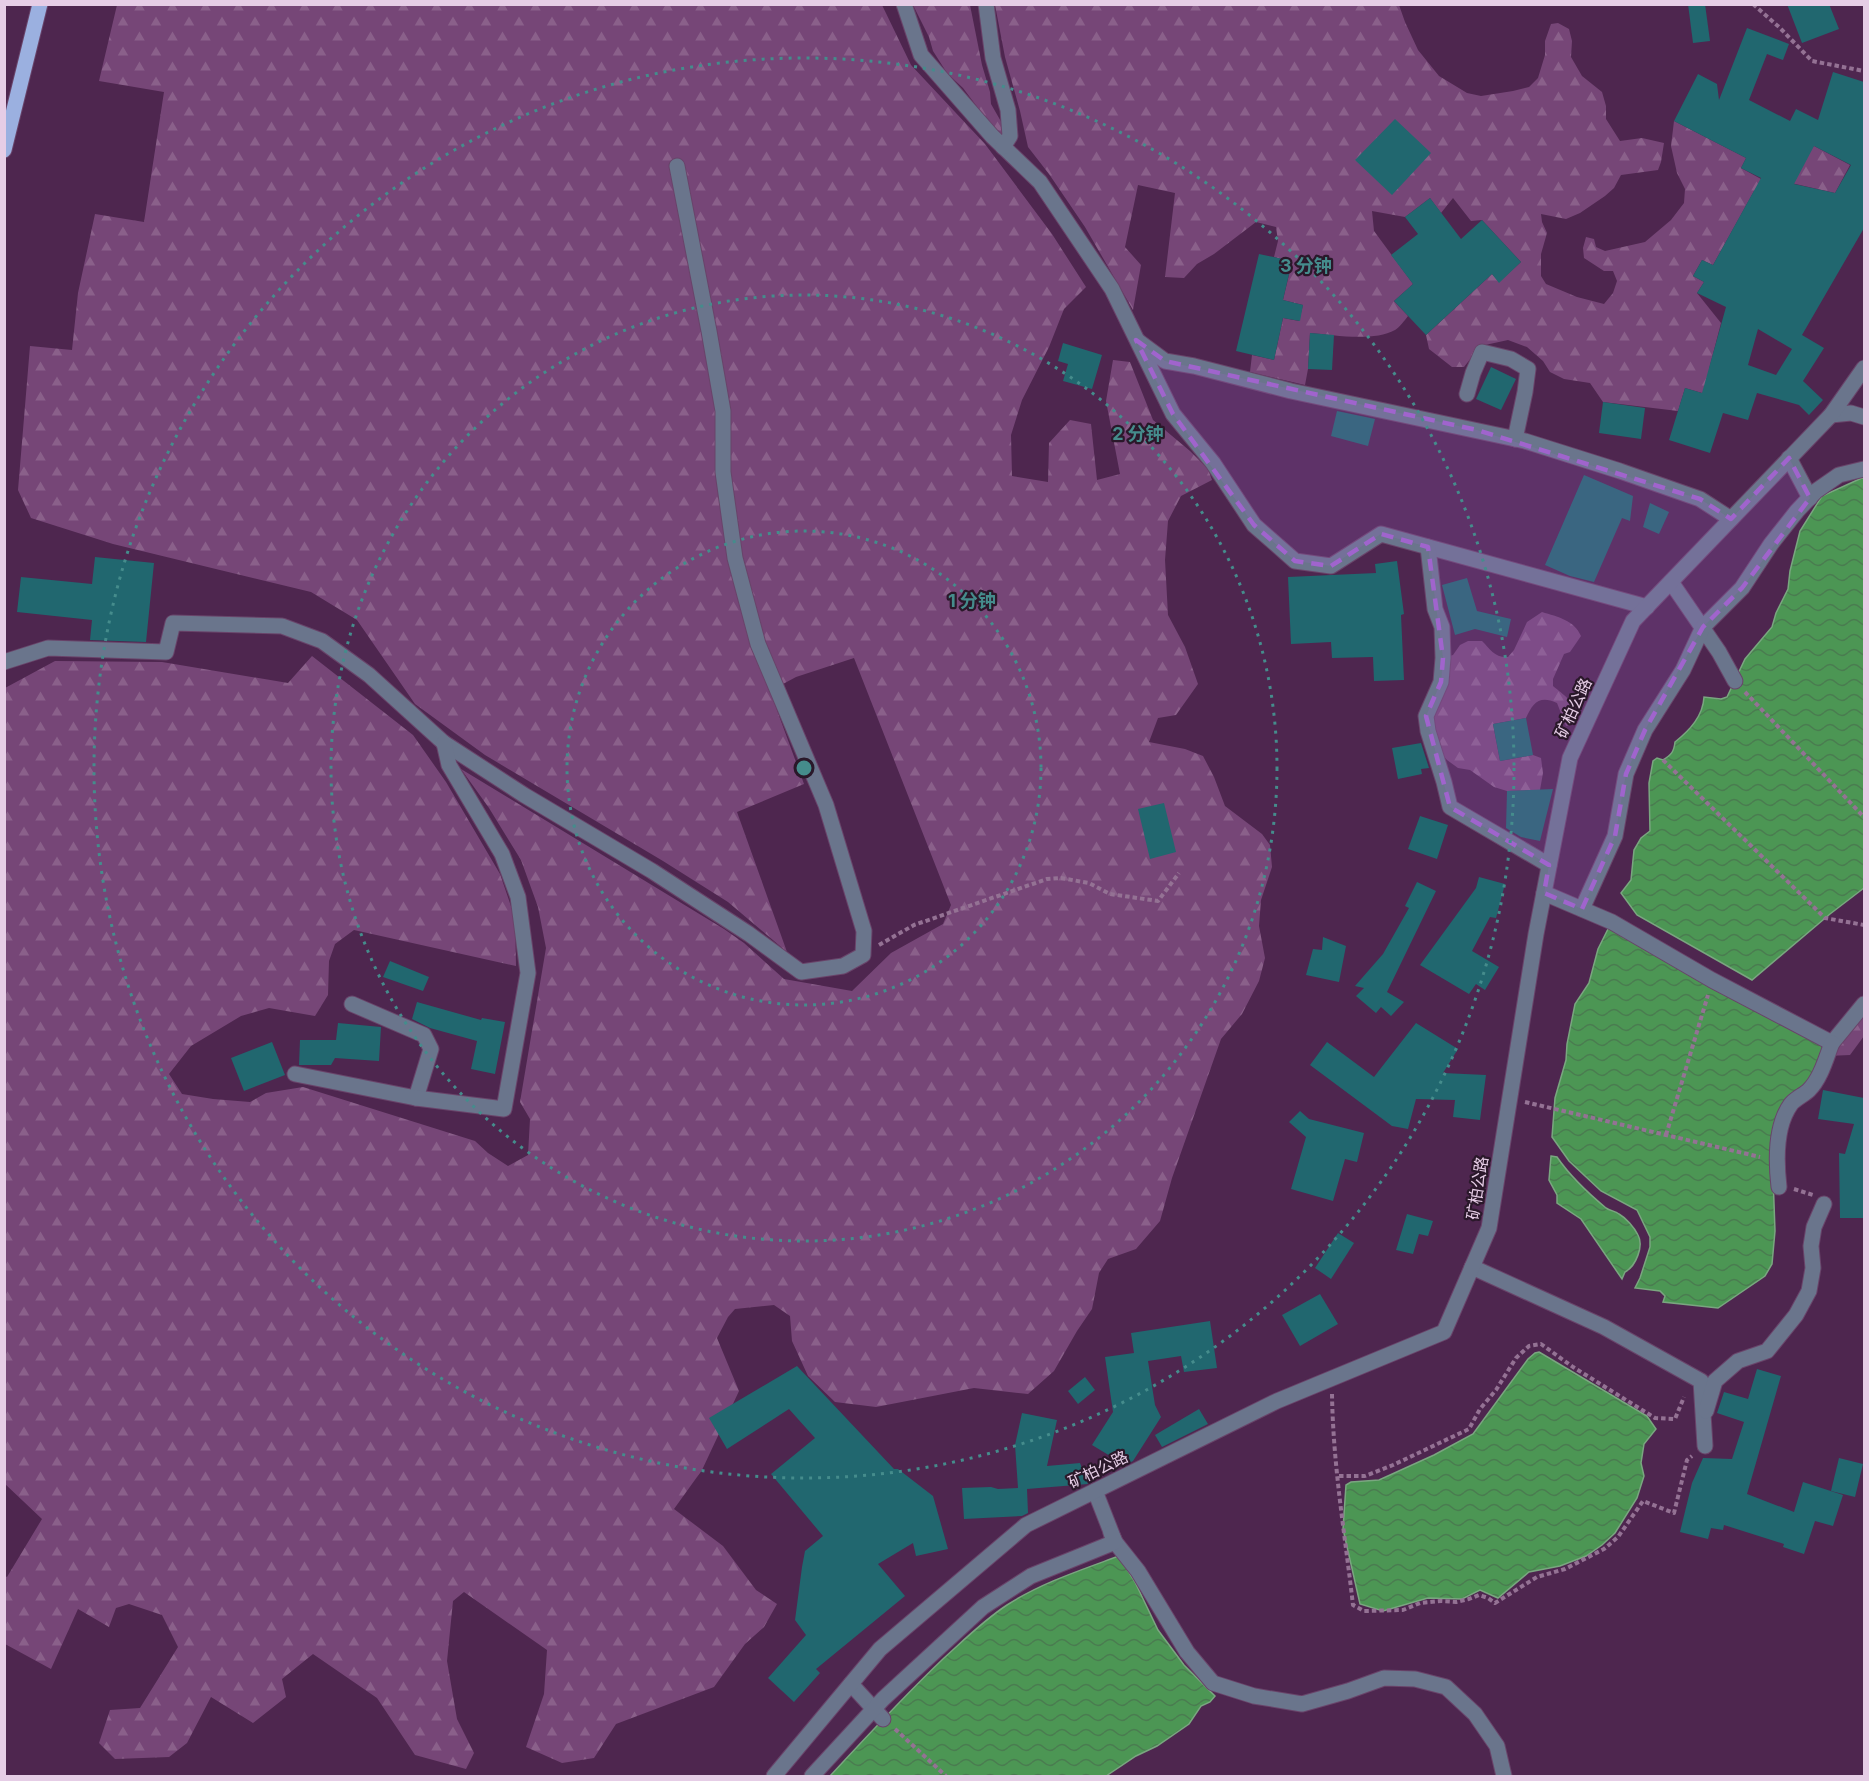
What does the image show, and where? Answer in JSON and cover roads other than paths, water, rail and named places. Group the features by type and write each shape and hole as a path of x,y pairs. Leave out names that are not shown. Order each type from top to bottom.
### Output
{"main road":[{"path":"4,150 40,4"}],"street":[{"path":"904,4 921,55 992,136 1040,182 1112,289 1173,414 1214,463 1254,525 1295,561 1330,566 1381,534 1647,607"},
{"path":"986,4 993,58 1008,110 1010,136 1003,147"},
{"path":"4,662 48,648 166,652 173,623 282,626 322,641 369,675 444,743 524,795 652,871 801,972 843,966 863,955 864,931 826,805 758,644 735,558 723,472 723,411 677,166"},
{"path":"1136,340 1165,361 1515,439 1620,471 1700,499 1731,519"},
{"path":"1467,394 1482,352 1511,359 1528,369 1515,439"},
{"name":"矿柏公路","path":"774,1776 880,1649 1026,1525 1277,1401 1444,1332 1489,1228 1536,934 1570,758 1633,621 1831,415 1864,368"},
{"path":"1831,415 1851,413 1864,417"},
{"path":"1790,458 1810,498"},
{"path":"1582,909 1615,836 1626,774 1644,730 1683,670 1703,627 1742,588 1771,544 1810,498 1839,475 1864,469"},
{"path":"1428,547 1436,609 1442,627 1443,658 1441,682 1426,716 1428,731 1450,807 1549,865"},
{"path":"1671,582 1703,627 1735,681"},
{"path":"295,1074 416,1098 504,1109 528,973 518,897 502,854 449,765 444,743"},
{"path":"1544,893 1612,922 1712,980 1832,1043"},
{"path":"352,1004 424,1035 431,1049 416,1098"},
{"path":"1779,1187 1780,1124 1792,1102 1810,1089 1832,1043 1864,1004"},
{"path":"1703,1420 1715,1381 1738,1362 1767,1351 1796,1315 1809,1291 1813,1268 1811,1246 1814,1227 1824,1204"},
{"path":"1472,1267 1604,1327 1701,1381 1705,1446"},
{"path":"1095,1491 1115,1542 1138,1571 1187,1652 1213,1683 1254,1696 1302,1704 1384,1678 1415,1679 1446,1687 1475,1714 1497,1746 1504,1776"},
{"path":"812,1776 879,1714 983,1607 1031,1576 1115,1542"},
{"path":"851,1684 879,1714"}],"water":[{"path":"1864,477 1864,888 1752,980 1637,915 1621,893 1631,880 1634,850 1641,838 1650,831 1649,783 1653,761 1657,758 1663,760 1672,753 1675,742 1691,727 1698,716 1704,697 1721,699 1727,697 1745,659 1772,627 1788,589 1800,531 1822,496"},
{"path":"1610,925 1826,1045 1817,1077 1791,1101 1773,1176 1775,1231 1772,1264 1765,1276 1718,1308 1663,1302 1665,1296 1660,1291 1635,1288 1650,1247 1650,1237 1637,1210 1601,1191 1569,1161 1552,1137 1555,1098 1566,1060 1575,1004 1589,983 1598,949"},
{"path":"1551,1156 1557,1157 1586,1190 1606,1208 1630,1223 1636,1232 1640,1240 1638,1255 1622,1279 1581,1219 1557,1203 1557,1195 1549,1180"},
{"path":"1539,1352 1647,1416 1656,1429 1644,1444 1641,1463 1644,1476 1637,1498 1615,1533 1586,1556 1560,1566 1529,1572 1498,1598 1480,1590 1462,1599 1428,1598 1383,1611 1360,1604 1343,1529 1346,1485 1351,1482 1379,1480 1473,1434 1528,1359"},
{"path":"1119,1556 1135,1582 1158,1630 1184,1665 1215,1696 1210,1702 1201,1706 1189,1724 1106,1776 830,1776 929,1672 990,1617 1034,1590"}]}
